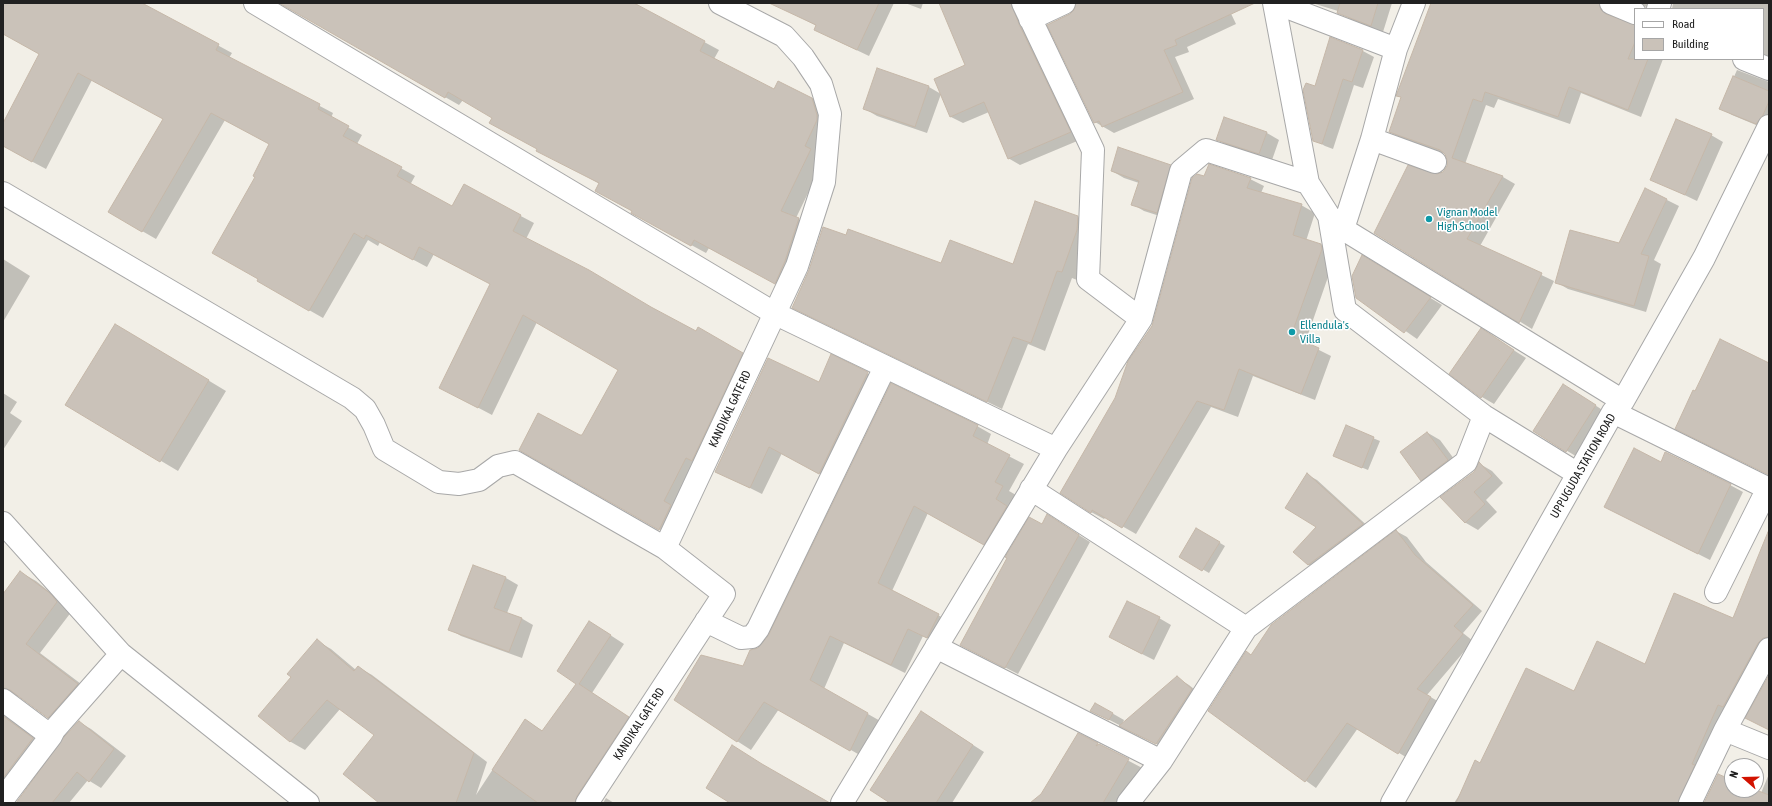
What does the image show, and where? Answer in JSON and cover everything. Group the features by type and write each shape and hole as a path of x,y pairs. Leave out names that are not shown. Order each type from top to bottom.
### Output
{"street":[{"path":"255,3 774,313 1056,449"},
{"name":"KANDIKAL GATE RD","path":"587,803 724,594 665,548 797,266 824,182 830,114 821,84 803,57 784,36 720,3"},
{"path":"1064,3 1027,11 1093,150 1088,279 1141,319"},
{"path":"1275,3 1396,49"},
{"path":"1275,3 1308,183 1336,222 1618,406 1768,489 1716,592"},
{"path":"1414,3 1396,49 1372,138 1336,222 1345,310 1484,416 1578,474"},
{"path":"1611,3 1634,13"},
{"path":"1746,60 1769,69"},
{"name":"UPPUGUDA STATION ROAD","path":"1392,803 1578,474 1704,258 1769,126"},
{"path":"1372,138 1435,162"},
{"path":"842,803 1031,489 1141,319 1181,171 1206,150 1308,183"},
{"path":"3,193 352,398 365,409 374,425 384,450 439,482 459,484 479,480 498,466 516,462 665,548"},
{"path":"706,621 742,638 752,637 758,629 885,367"},
{"path":"1128,803 1160,761 1246,628 1466,462 1484,416"},
{"path":"1031,489 1246,628"},
{"path":"3,523 121,654 308,803"},
{"path":"936,647 1160,761"},
{"path":"1690,803 1725,730 1769,649"},
{"path":"3,799 54,730 121,654"},
{"path":"3,700 51,736"},
{"path":"1725,730 1769,748"}],"building":[{"path":"3,3 142,3 219,44 216,50 320,104 318,109 349,126 343,136 402,167 397,176 452,206 464,184 521,215 513,231 589,270 651,307 696,331 698,327 743,353 692,461 686,458 664,501 671,505 659,530 519,450 538,413 582,435 618,370 523,315 478,408 439,388 490,284 419,247 413,260 366,235 364,239 354,233 309,311 257,281 258,279 212,253 255,177 253,176 269,144 211,113 142,232 108,212 163,119 78,73 32,162 3,146 3,123 39,54 3,34"},
{"path":"279,3 634,3 705,41 700,51 774,89 778,81 812,98 817,120 805,146 811,149 781,211 799,218 785,261 775,284 694,240 691,246 631,213 632,211 595,191 599,183 536,151 537,149 489,123 492,118 448,92 445,98"},
{"path":"769,3 879,3 857,50 814,30 816,25"},
{"path":"939,3 1011,3 1019,24 1071,132 1008,159 984,102 950,117 934,79 965,65"},
{"path":"1076,3 1255,3 1175,40 1177,45 1164,50 1183,92 1102,127 1099,121 1094,123 1047,25 1070,14 1074,10"},
{"path":"1340,3 1378,3 1371,26 1337,13"},
{"path":"1431,3 1599,3 1601,10 1606,14 1634,25 1634,44 1628,59 1648,60 1628,110 1569,87 1558,117 1485,92 1482,102 1473,99 1452,158 1503,176 1467,239 1542,273 1519,323 1374,233 1408,165 1437,174 1443,172 1447,166 1445,154 1440,150 1389,132 1401,97 1396,96"},
{"path":"1330,37 1363,50 1352,82 1343,79 1322,144 1313,141 1303,90 1306,83 1315,86"},
{"path":"877,68 929,86 915,127 863,109"},
{"path":"1733,76 1769,91 1769,101 1763,115 1756,124 1719,109"},
{"path":"1224,117 1267,132 1259,154 1216,140"},
{"path":"1676,119 1712,134 1685,195 1650,180"},
{"path":"1118,147 1171,165 1157,213 1131,205 1139,181 1111,171"},
{"path":"1209,164 1251,178 1247,188 1302,204 1293,235 1321,244 1322,249 1291,336 1319,348 1301,394 1239,369 1224,410 1197,401 1122,528 1092,510 1091,513 1060,493 1115,398 1128,361 1152,326 1192,178 1197,174 1204,176"},
{"path":"1645,188 1667,199 1641,254 1649,256 1634,306 1555,283 1570,230 1619,243"},
{"path":"1035,201 1078,216 1077,230 1062,272 1057,271 1031,343 1013,337 987,402 792,308 809,270 823,227 846,235 848,229 941,263 950,240 1013,264"},
{"path":"1362,255 1431,297 1404,333 1356,298 1352,276"},
{"path":"115,324 209,380 160,462 65,405"},
{"path":"1481,328 1514,350 1481,398 1449,374"},
{"path":"1720,339 1769,363 1769,475 1675,429 1693,390 1695,391"},
{"path":"831,354 868,372 819,474 769,447 750,488 715,472 768,358 819,382"},
{"path":"891,383 978,425 973,436 1010,455 995,482 1003,486 996,499 1007,506 984,545 914,506 878,583 939,614 927,638 908,629 891,665 830,636 810,680 868,713 850,751 764,702 737,742 674,700 701,655 743,666 750,650 758,648 768,636"},
{"path":"1563,384 1596,405 1566,452 1533,431"},
{"path":"1346,425 1374,437 1362,468 1333,456"},
{"path":"1427,432 1448,460 1421,481 1400,452"},
{"path":"1634,448 1661,462 1665,452 1731,484 1698,554 1604,507"},
{"path":"1479,462 1492,476 1474,492 1485,504 1465,523 1440,497 1474,472"},
{"path":"1307,473 1363,524 1308,565 1293,552 1316,527 1285,508"},
{"path":"1047,514 1079,535 1005,668 960,645 1007,558 1005,557 1029,517 1042,524"},
{"path":"1196,528 1220,542 1202,571 1179,557"},
{"path":"1396,530 1415,555 1473,605 1454,626 1463,634 1417,689 1431,697 1398,754 1347,723 1305,782 1208,711 1246,651 1251,655 1271,625"},
{"path":"1768,532 1769,637 1763,638 1758,643 1723,707 1718,705 1692,764 1695,765 1678,803 1456,803 1475,760 1480,763 1526,668 1574,691 1597,641 1645,664 1674,593 1733,618"},
{"path":"473,565 506,577 494,608 522,618 509,652 448,630"},
{"path":"20,571 51,594 57,602 26,644 78,684 48,718 10,690 3,688 3,594"},
{"path":"1127,601 1160,617 1142,654 1109,637"},
{"path":"589,621 611,635 579,684 629,717 577,796 575,803 538,803 492,770 525,719 542,731 576,684 557,671"},
{"path":"317,639 354,671 358,666 474,753 456,803 379,803 343,774 374,735 327,700 290,742 258,716 291,677 287,674"},
{"path":"1769,675 1769,730 1745,718"},
{"path":"1177,676 1192,689 1156,744 1119,726"},
{"path":"1095,703 1113,713 1109,720 1090,711"},
{"path":"921,711 973,745 936,803 890,803 870,790"},
{"path":"3,716 33,738 3,778"},
{"path":"79,721 114,749 89,782 77,772 52,803 16,803 64,737"},
{"path":"1078,733 1098,743 1096,746 1099,744 1129,759 1103,803 1030,803 1041,794"},
{"path":"732,745 830,803 730,803 706,788"},
{"path":"1718,774 1724,777 1724,798 1764,798 1764,793 1769,795 1769,803 1704,803"}],"place":[{"name":"Vignan Model High School","path":"1429,219"},
{"name":"Ellendula's Villa","path":"1292,332"}]}
